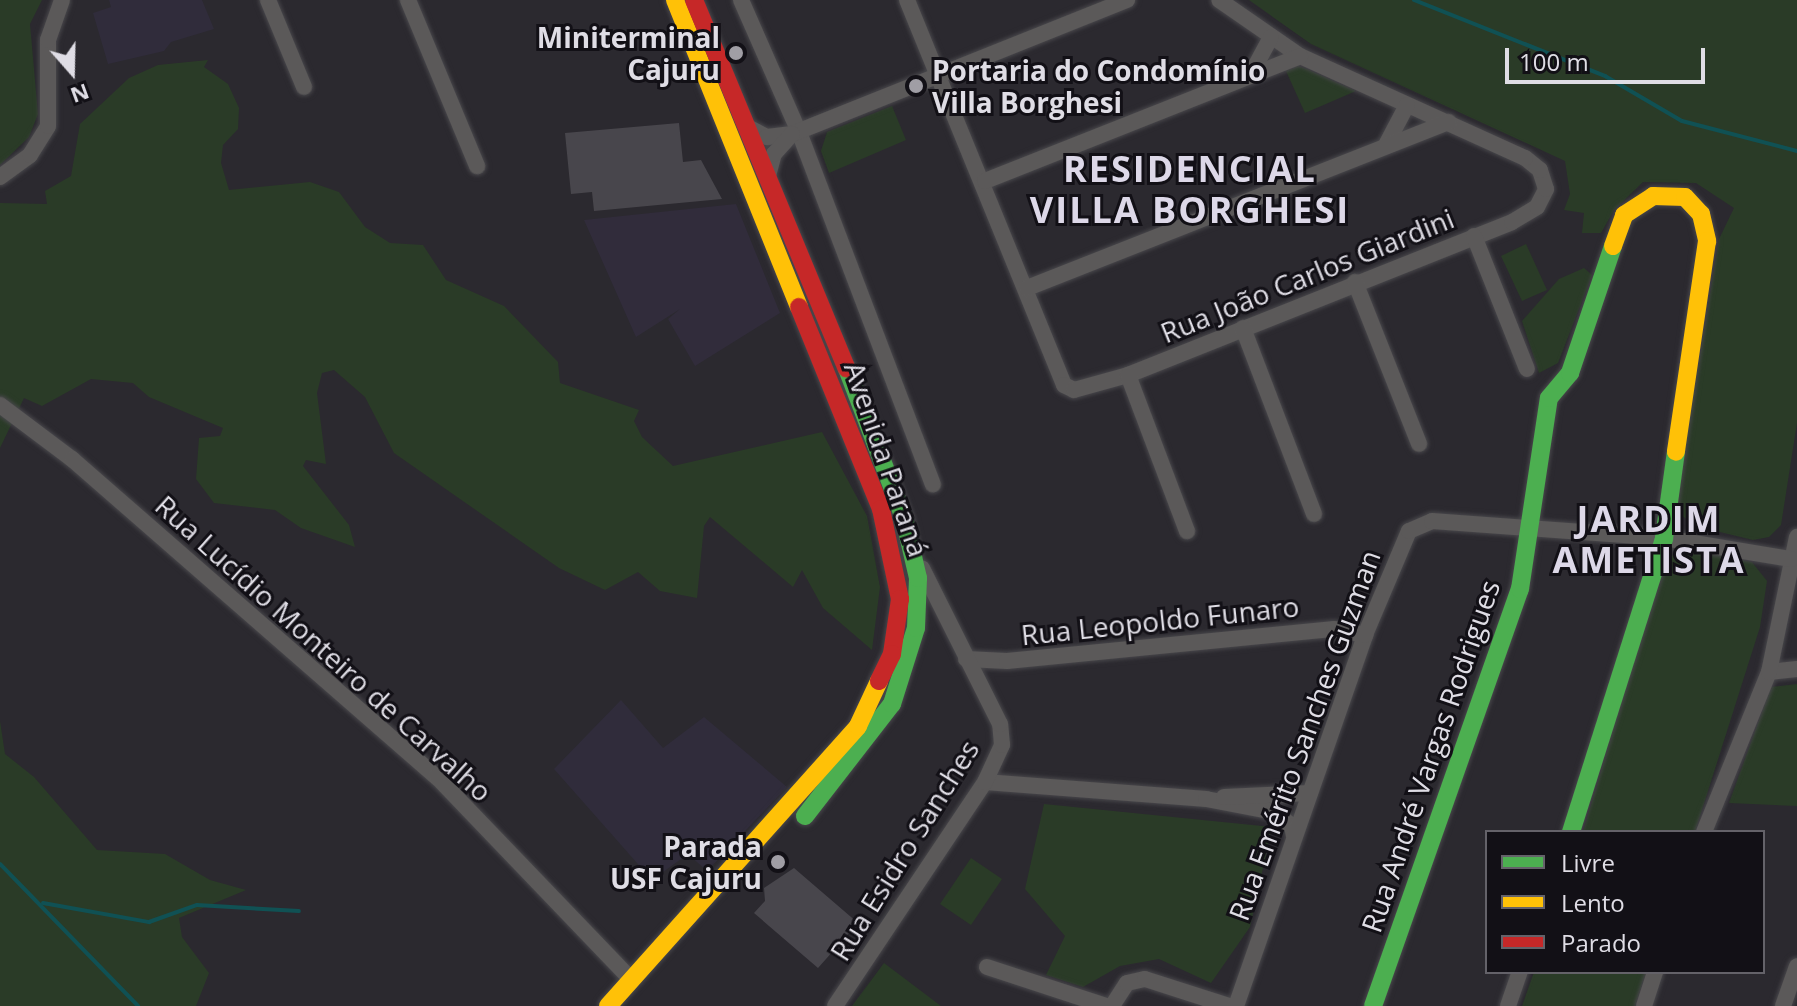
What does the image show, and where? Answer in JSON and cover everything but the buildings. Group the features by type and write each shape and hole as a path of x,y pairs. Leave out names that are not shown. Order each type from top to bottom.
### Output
{"main road":[{"name":"Avenida Paraná","path":"608,1006 858,726 892,654 900,599 881,509 675,0"},
{"name":"Avenida Paraná","path":"630,1006 878,728 901,684 916,628 913,547 768,178 694,0"},
{"name":"Rua André Vargas Rodrigues","path":"1373,1006 1520,589 1543,415 1570,373 1624,215 1653,196 1685,197 1708,228 1664,538"},
{"path":"1572,830 1664,538"}],"street":[{"path":"0,177 30,155 48,126 49,32 62,0"},
{"path":"268,0 304,87"},
{"path":"408,0 477,166"},
{"path":"741,0 933,484"},
{"path":"907,0 1027,288 1449,122"},
{"path":"746,126 767,137 796,133 1127,0"},
{"path":"1219,0 1300,56 1449,122"},
{"path":"1249,77 1271,37"},
{"path":"985,181 1300,56"},
{"path":"1382,148 1401,125 1407,105"},
{"name":"Rua João Carlos Giardini","path":"1027,288 1064,385 1074,390 1128,375 1474,236 1537,207 1546,189 1540,170 1525,158 1449,122"},
{"path":"768,178 774,154 796,133"},
{"path":"1474,236 1527,369"},
{"path":"1355,282 1419,444"},
{"path":"1243,328 1314,514"},
{"path":"1128,375 1187,531"},
{"name":"Rua Lucídio Monteiro de Carvalho","path":"0,405 72,459 437,777 632,980"},
{"name":"Rua Emérito Sanches Guzman","path":"1236,1006 1398,547 1417,526 1432,521 1527,531 1664,538 1791,559"},
{"path":"1705,830 1769,672 1797,537"},
{"name":"Rua Esidro Sanches","path":"835,1006 985,782 1003,734 913,547"},
{"name":"Rua Leopoldo Funaro","path":"966,659 1007,661 1334,629 1365,635"},
{"name":"Rua Leopoldo Funaro","path":"985,694 990,671 1007,661"},
{"path":"1769,672 1797,669"},
{"path":"985,782 1206,799 1274,812 1292,826 1294,836"},
{"path":"1206,799 1310,793"},
{"path":"1783,1006 1797,966"},
{"path":"987,967 1106,1006"},
{"path":"1508,1006 1519,974"},
{"path":"1644,1006 1654,974"},
{"path":"1112,1006 1127,983 1145,979 1229,1006"}],"shaded area":[{"path":"109,0 202,0 214,29 171,42 164,51 108,64 93,13 111,7"},
{"path":"736,204 780,313 695,366 668,319 680,309 636,337 584,220"},
{"path":"621,700 663,748 704,717 787,787 707,871 688,854 652,880 554,769"}],"green space":[{"path":"0,0 42,0 30,24 38,114 29,137 0,165"},
{"path":"1249,0 1797,0 1797,423 1781,525 1769,537 1753,540 1695,526 1675,510 1719,239 1734,208 1696,183 1643,182 1614,210 1601,233 1582,233 1584,213 1564,210 1570,194 1565,161 1311,44"},
{"path":"208,60 204,67 228,84 239,108 238,129 223,145 221,163 229,190 310,182 339,192 365,227 390,243 423,245 446,280 504,306 558,362 560,383 639,410 634,421 642,437 673,466 822,432 867,516 880,587 872,650 823,608 802,570 793,587 710,517 704,526 697,598 660,591 638,572 605,590 559,568 394,453 365,397 334,370 322,373 317,393 326,464 306,460 303,466 349,525 355,547 301,528 275,510 214,503 196,479 199,438 220,436 223,428 149,397 133,383 91,379 42,406 24,398 0,448 0,203 47,204 45,191 71,176 80,124 129,78 158,65"},
{"path":"1298,66 1356,91 1305,113 1286,71"},
{"path":"892,106 906,140 829,173 821,151 827,132"},
{"path":"1526,244 1547,290 1522,301 1501,256"},
{"path":"1584,268 1592,275 1558,363 1539,373 1522,321 1559,279"},
{"path":"1685,548 1752,562 1767,581 1760,627 1696,830 1584,830 1659,575 1665,560"},
{"path":"1797,684 1797,806 1729,803 1771,687"},
{"path":"0,721 5,754 34,777 97,850 165,854 210,880 246,890 179,918 182,937 209,973 196,1006 0,1006"},
{"path":"1044,804 1272,827 1250,927 1211,983 1159,959 1120,966 1083,987 1046,975 1065,936 1025,889"},
{"path":"971,858 1002,879 971,925 940,904"},
{"path":"884,963 941,1006 852,1006"},
{"path":"1533,974 1645,974 1635,1006 1522,1006"}],"waterway":[{"path":"1414,0 1605,76 1682,121 1797,151"},
{"path":"0,864 138,1006"},
{"path":"43,903 149,922 197,905 299,911"}],"traffic: fast":[{"path":"1373,1006 1520,589 1549,398 1570,373 1613,246"},
{"path":"805,816 892,704 916,628 918,578 904,518 847,369"},
{"path":"1572,830 1664,538 1676,452"}],"traffic: slow":[{"path":"675,0 799,307"},
{"path":"1613,246 1624,215 1653,196 1685,197 1701,214 1707,241 1676,452"},
{"path":"608,1006 858,726 879,681"}],"traffic: jam":[{"path":"694,0 847,369"},
{"path":"799,307 881,509 900,599 892,654 879,681"}],"place":[{"name":"Miniterminal Cajuru","path":"736,53"},
{"name":"Portaria do Condomínio Villa Borghesi","path":"916,86"},
{"name":"Parada USF Cajuru","path":"778,862"}],"district":[{"name":"RESIDENCIAL VILLA BORGHESI","path":"1190,188"},
{"name":"JARDIM AMETISTA","path":"1649,538"}]}
